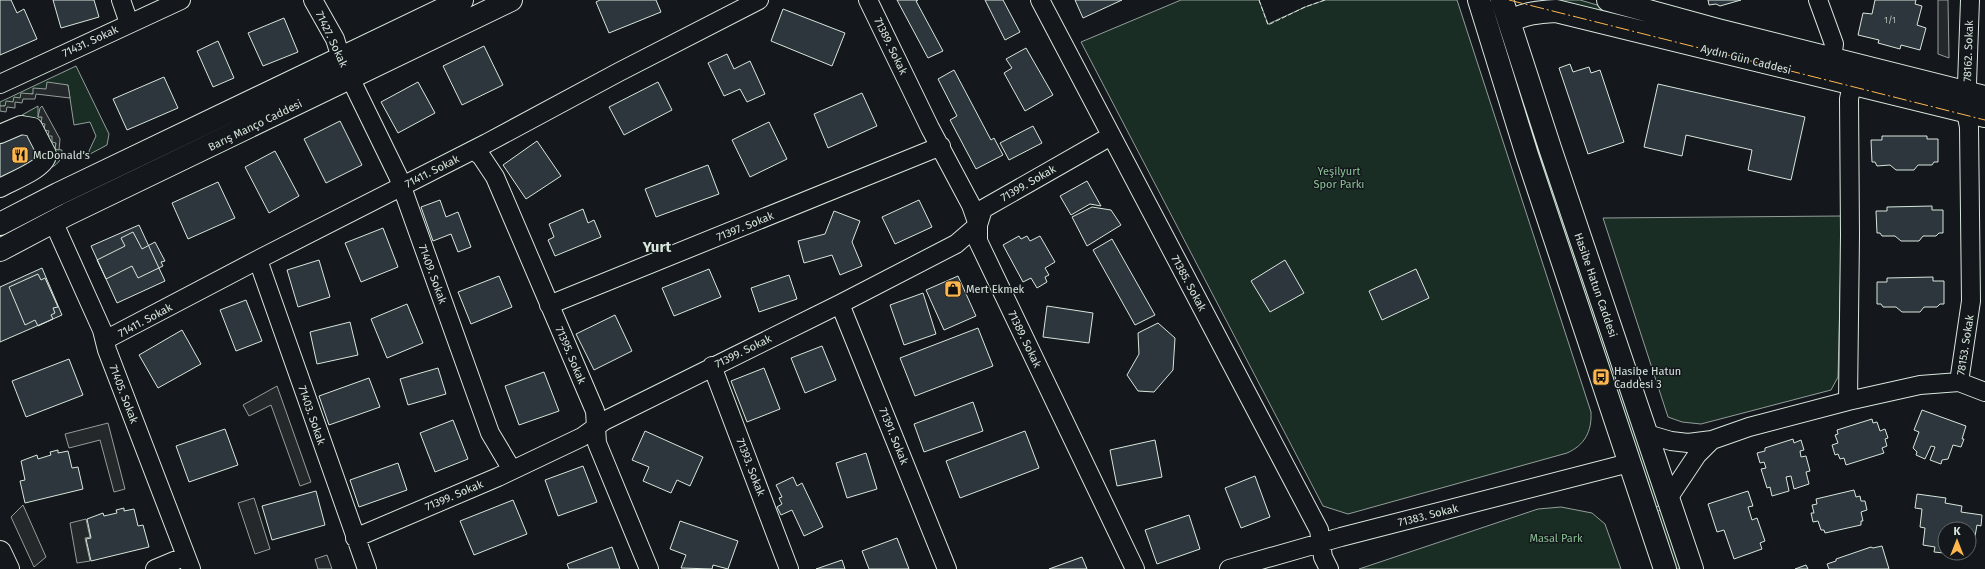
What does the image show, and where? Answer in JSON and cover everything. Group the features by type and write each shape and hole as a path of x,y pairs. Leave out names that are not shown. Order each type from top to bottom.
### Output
{"main road":[{"name":"Barış Manço Caddesi","path":"0,224 58,194 462,0"},
{"name":"Barış Manço Caddesi","path":"0,250 53,221 351,79 511,0"},
{"path":"1479,0 1527,155 1665,569"},
{"name":"Hasibe Hatun Caddesi","path":"1502,0 1669,496 1692,569"},
{"name":"Aydın Gün Caddesi","path":"1619,1 1832,58 1976,104"},
{"name":"Aydın Gün Caddesi","path":"1509,22 1520,16 1534,12 1556,11 1910,99 1976,104"},
{"path":"0,552 8,569"}],"street":[{"path":"121,0 129,23"},
{"name":"71431. Sokak","path":"0,84 181,0"},
{"name":"71427. Sokak","path":"313,0 335,39 341,58 351,79"},
{"name":"71411. Sokak","path":"105,340 759,0"},
{"name":"71389. Sokak","path":"868,0 940,146 971,205 978,225 978,241 1135,569"},
{"name":"71385. Sokak","path":"1040,0 1319,530 1323,557 1329,569"},
{"path":"1818,0 1834,44 1832,58"},
{"name":"78162. Sokak","path":"1970,0 1976,104"},
{"name":"71409. Sokak","path":"351,79 402,186 490,433 512,470"},
{"path":"1848,401 1850,234 1849,100 1852,84"},
{"name":"78153. Sokak","path":"1647,434 1671,441 1688,443 1712,440 1749,427 1848,401 1920,386 1959,382 1971,301 1969,127 1976,104"},
{"path":"0,134 21,125 33,127 47,154 47,158 42,165 0,188"},
{"name":"71399. Sokak","path":"355,538 512,470 582,437 604,421 712,366 840,304 956,244 978,225 983,209 1111,136"},
{"name":"71397. Sokak","path":"549,305 940,146"},
{"name":"71395. Sokak","path":"473,150 481,156 495,177 595,411 597,443 649,569"},
{"name":"71405. Sokak","path":"53,221 102,330 189,563"},
{"name":"71403. Sokak","path":"258,260 367,569"},
{"name":"71391. Sokak","path":"840,304 947,569"},
{"name":"71393. Sokak","path":"712,366 789,569"},
{"path":"1959,382 1985,392"},
{"name":"78153. Sokak","path":"1669,496 1697,455 1712,440"},
{"name":"71383. Sokak","path":"1229,569 1290,550 1321,544 1341,537 1629,463"},
{"path":"155,569 189,563"}],"green space":[{"name":"Yeşilyurt Spor Parkı","path":"1181,0 1259,0 1268,24 1305,7 1325,0 1457,0 1591,412 1589,431 1583,442 1567,453 1348,514 1323,506 1081,42"},
{"path":"1487,0 1493,0 1540,149 1535,150"},
{"path":"1560,0 1580,0 1679,29 1560,3"},
{"path":"76,66 109,134 107,145 90,154 89,151 96,136 90,122 74,125 68,85 36,92 7,105 0,106 0,102"},
{"path":"38,106 38,117 42,117 56,143 55,149 62,150 61,157 58,162 48,169 27,117 22,115"},
{"path":"1541,153 1660,506 1654,507 1536,154"},
{"path":"1842,216 1838,377 1831,390 1701,424 1682,422 1668,417 1603,218"},
{"name":"Masal Park","path":"1561,507 1592,513 1605,524 1621,569 1359,569 1538,509"},
{"path":"1661,510 1681,569 1675,569 1655,512"}],"shaded area":[{"path":"1938,0 1948,0 1949,58 1938,54"},
{"path":"47,82 68,85 70,98 36,94 35,99 23,99 22,103 15,102 15,108 7,107 6,112 0,111 0,106 5,106 6,101 13,102 14,97 20,98 21,93 33,94 33,88 46,89"},
{"path":"42,106 60,139 59,150 55,149 56,143 52,142 52,136 48,136 49,131 44,130 45,124 41,123 42,117 38,117"},
{"path":"277,386 311,482 300,486 271,405 249,416 243,405"},
{"path":"108,423 125,489 114,492 100,440 69,448 65,434"},
{"path":"254,498 270,549 255,554 238,503"},
{"path":"23,505 46,557 34,567 11,517"},
{"path":"86,519 90,537 85,538 90,561 77,563 70,523"},
{"path":"327,555 332,569 318,569 315,559"}],"building":[{"path":"0,0 11,0 17,13 24,9 37,39 0,55"},
{"path":"53,0 94,0 99,17 61,28"},
{"path":"600,0 656,0 661,12 609,33 596,2"},
{"path":"897,0 918,0 916,1 943,51 928,58"},
{"path":"985,0 1003,0 1020,32 1005,40"},
{"path":"1075,0 1122,0 1083,18"},
{"path":"1708,0 1741,0 1720,6 1716,4 1709,5"},
{"path":"1875,0 1916,0 1915,4 1922,6 1917,25 1926,28 1920,50 1901,45 1900,49 1878,43 1879,40 1858,35 1863,13 1872,14"},
{"path":"783,9 845,33 832,66 771,41"},
{"path":"284,18 298,52 263,66 248,33"},
{"path":"218,41 234,78 213,87 197,51"},
{"path":"484,46 503,85 462,105 443,66"},
{"path":"1026,48 1053,95 1025,111 1004,73 1012,68 1006,59"},
{"path":"727,54 734,69 750,61 765,94 747,102 740,89 724,96 708,63"},
{"path":"1570,64 1573,72 1589,67 1591,73 1600,70 1624,142 1588,154 1559,68"},
{"path":"954,70 991,140 994,138 1003,155 976,169 950,120 957,116 938,79"},
{"path":"164,77 178,108 127,130 113,99"},
{"path":"418,82 435,113 398,133 381,102"},
{"path":"658,82 672,110 624,135 609,107"},
{"path":"1658,84 1805,117 1791,180 1748,170 1752,150 1686,135 1682,156 1644,147"},
{"path":"862,93 877,126 828,148 814,114"},
{"path":"340,121 362,165 326,183 304,139"},
{"path":"769,122 787,159 750,177 732,140"},
{"path":"1033,126 1042,143 1009,160 1000,143"},
{"name":"McDonald's","path":"27,132 42,160 0,182 0,140"},
{"path":"1882,136 1927,136 1927,139 1938,139 1938,162 1934,162 1932,165 1918,165 1914,170 1896,170 1890,165 1877,166 1875,162 1872,162 1871,140 1882,140"},
{"path":"537,141 561,176 526,199 503,165"},
{"path":"275,151 299,196 269,213 245,167"},
{"path":"708,165 719,194 656,217 645,189"},
{"path":"1087,181 1101,206 1090,204 1071,215 1060,196"},
{"path":"218,182 235,218 188,239 172,203"},
{"path":"440,200 446,217 458,212 471,247 458,252 451,234 433,241 421,207"},
{"path":"919,200 932,227 895,244 882,217"},
{"path":"1932,206 1932,210 1943,210 1943,233 1939,233 1936,236 1923,236 1919,241 1901,241 1895,236 1882,236 1880,233 1877,233 1876,211 1887,211 1887,207"},
{"path":"1092,207 1111,210 1121,225 1087,246 1072,217"},
{"path":"583,209 588,223 594,220 601,237 555,256 548,240 554,237 549,224"},
{"path":"834,211 860,221 852,242 862,266 840,275 832,255 804,263 798,241 825,234"},
{"path":"139,225 165,281 117,303 91,246"},
{"path":"383,228 398,267 361,282 345,243"},
{"path":"133,232 142,249 155,242 165,261 161,262 163,266 138,278 132,266 106,279 97,260 125,246 121,238"},
{"path":"1019,236 1021,239 1027,236 1030,241 1040,236 1055,262 1045,268 1049,275 1045,277 1047,282 1037,288 1031,278 1023,282 1003,245"},
{"path":"1112,239 1155,315 1135,325 1093,250"},
{"path":"319,260 330,297 298,307 287,270"},
{"path":"1285,260 1304,293 1270,312 1251,281"},
{"path":"42,268 62,315 0,342 0,287"},
{"path":"709,269 721,297 674,316 662,288"},
{"path":"1416,269 1429,298 1382,320 1369,291"},
{"path":"38,274 41,280 45,278 58,307 53,308 55,313 51,315 53,319 38,326 35,320 25,325 9,287"},
{"path":"789,275 797,299 759,312 751,288"},
{"path":"499,276 512,307 471,324 458,292"},
{"path":"958,276 976,316 944,330 926,290"},
{"path":"1933,277 1933,281 1944,281 1944,304 1940,304 1937,307 1924,307 1920,312 1902,312 1896,307 1883,307 1881,304 1877,304 1877,282 1887,282 1887,278"},
{"path":"923,293 936,334 904,345 890,305"},
{"path":"246,300 262,341 236,351 220,310"},
{"path":"407,304 423,343 387,358 371,319"},
{"path":"1047,306 1093,313 1089,343 1043,337"},
{"path":"615,315 632,351 594,370 576,334"},
{"path":"350,322 358,355 317,364 310,332"},
{"path":"1158,323 1175,338 1173,370 1154,392 1138,391 1127,375 1139,354 1138,333"},
{"path":"978,328 993,366 915,396 900,358"},
{"path":"182,330 201,364 158,388 139,355"},
{"path":"822,346 836,380 805,393 791,358"},
{"path":"69,359 83,395 26,417 12,381"},
{"path":"438,368 446,394 408,405 400,379"},
{"path":"764,368 780,409 747,422 731,381"},
{"path":"544,372 559,411 519,425 505,386"},
{"path":"369,378 380,407 329,425 319,396"},
{"path":"973,402 983,431 924,452 914,424"},
{"path":"1922,410 1966,426 1961,447 1953,445 1948,459 1942,460 1941,464 1930,460 1935,447 1931,446 1925,459 1916,455 1917,452 1913,448 1919,432 1914,430"},
{"path":"1872,419 1873,423 1877,422 1880,431 1885,429 1888,438 1885,439 1887,446 1882,448 1884,453 1846,465 1844,458 1840,459 1838,454 1835,455 1832,445 1838,443 1835,435 1838,434 1837,430"},
{"path":"453,420 468,459 435,472 420,433"},
{"path":"225,429 238,465 189,482 176,446"},
{"path":"645,431 703,457 690,486 677,480 671,493 643,481 649,467 632,460"},
{"path":"1025,431 1039,468 960,498 946,461"},
{"path":"1793,439 1794,443 1801,440 1804,450 1800,451 1801,457 1806,456 1810,471 1806,472 1809,484 1794,489 1791,476 1786,477 1789,491 1772,496 1770,487 1767,488 1761,469 1766,468 1764,462 1760,463 1757,453 1765,451 1765,448"},
{"path":"1155,440 1162,477 1117,486 1110,450"},
{"path":"58,450 58,453 68,451 72,468 78,467 83,489 25,503 20,481 25,480 21,461 37,455 38,459 51,455 50,452"},
{"path":"866,453 877,489 847,498 836,463"},
{"path":"398,463 407,490 359,507 350,480"},
{"path":"583,466 597,502 558,516 545,480"},
{"path":"1255,476 1270,517 1241,528 1225,488"},
{"path":"793,477 797,486 802,483 823,527 804,536 792,510 781,515 777,507 782,504 779,498 782,497 776,485"},
{"path":"1854,490 1856,497 1860,496 1861,501 1865,501 1867,510 1861,512 1863,521 1861,521 1861,525 1825,533 1824,530 1821,530 1818,521 1813,522 1811,513 1814,513 1812,505 1817,504 1816,499"},
{"path":"316,491 325,525 272,540 262,506"},
{"path":"1748,491 1753,506 1748,507 1752,520 1757,518 1765,541 1760,543 1762,549 1734,559 1724,530 1717,532 1708,504"},
{"path":"1917,494 1946,498 1945,503 1962,506 1961,512 1982,515 1981,526 1977,525 1977,521 1937,521 1937,552 1934,552 1935,547 1923,545 1925,528 1920,527 1922,509 1915,508"},
{"path":"513,500 527,534 474,555 460,521"},
{"path":"124,508 124,511 134,509 138,526 143,525 149,547 91,561 86,539 91,538 87,519 103,513 104,516 117,513 116,510"},
{"path":"1189,515 1200,549 1157,564 1145,530"},
{"path":"680,521 738,541 728,569 713,565 712,569 681,568 686,555 670,549"},
{"path":"897,538 909,569 869,569 862,551"},
{"path":"1882,546 1889,569 1829,569 1827,564 1836,561 1836,559 1871,547"},
{"path":"612,547 620,569 569,569 567,564"},
{"path":"1082,557 1087,569 1049,569"},
{"path":"842,560 845,569 816,569"},
{"path":"1806,565 1808,569 1795,569"}],"fence":[{"path":"1259,0 1268,25 1305,7 1325,0"}],"power":[{"path":"1509,0 1985,120"}],"place":[{"name":"McDonald's","path":"20,155"},
{"name":"Mert Ekmek","path":"953,289"},
{"name":"Hasibe Hatun Caddesi 3","path":"1601,377"}],"district":[{"name":"Yurt","path":"657,247"}]}
